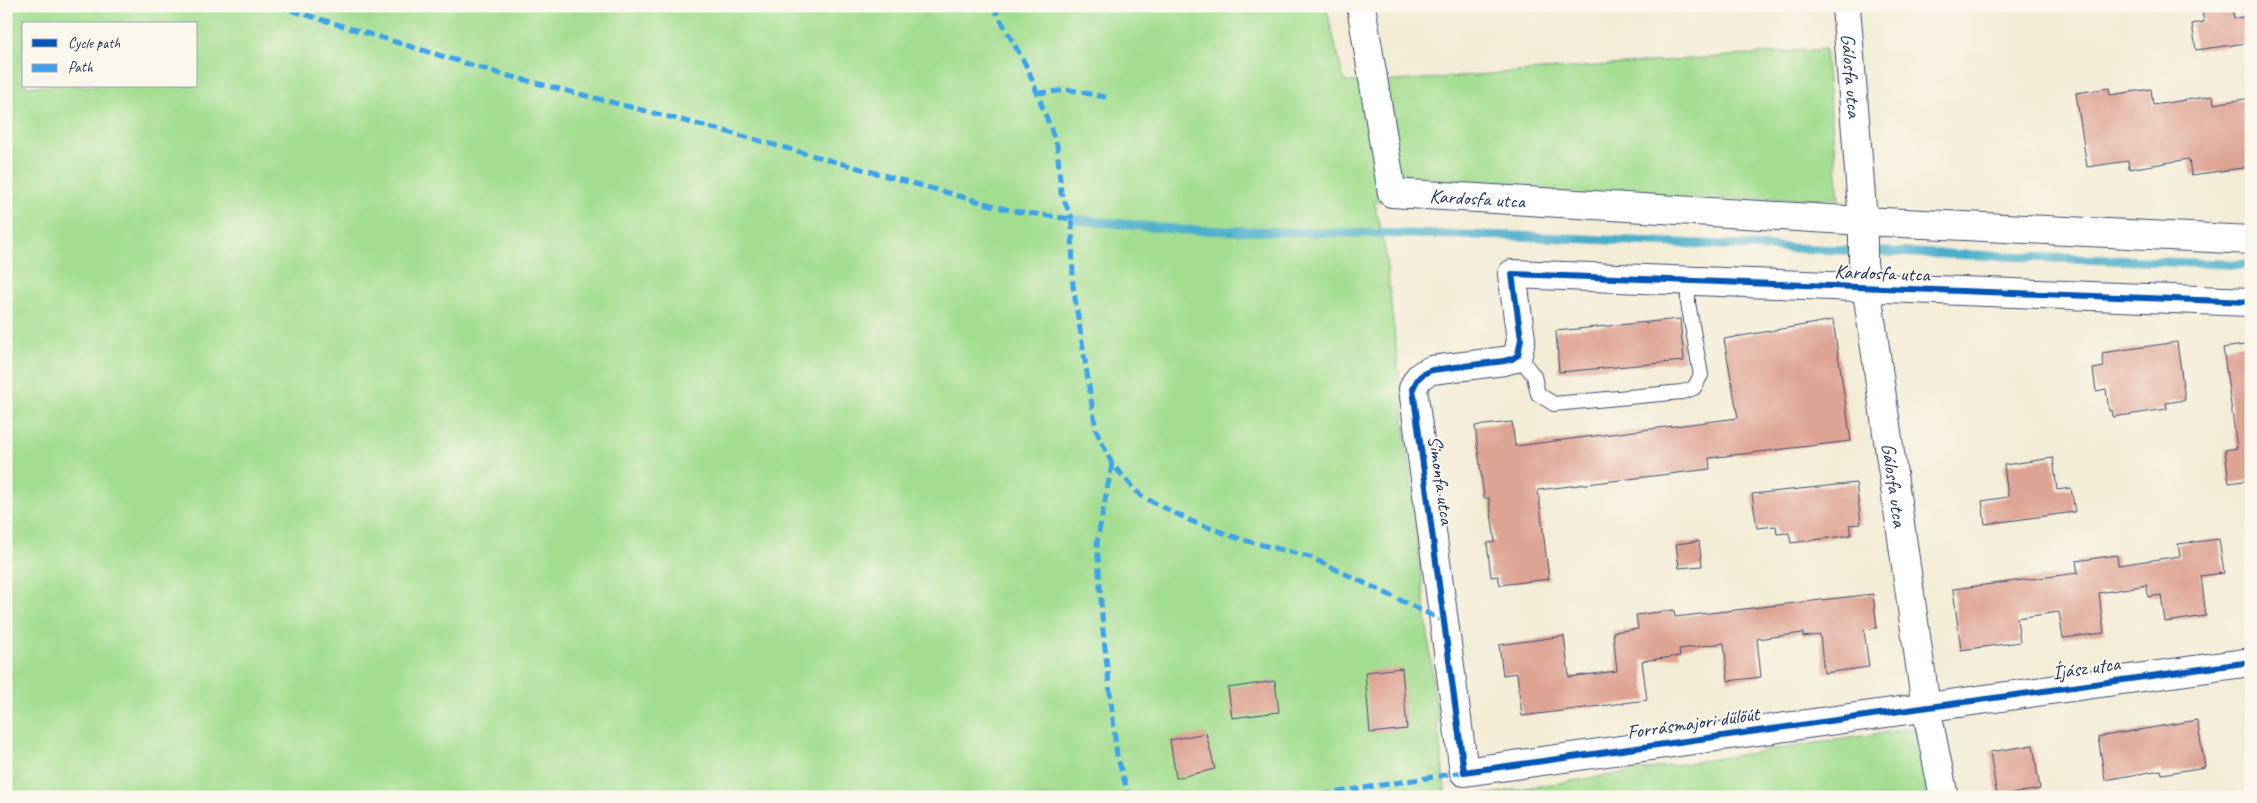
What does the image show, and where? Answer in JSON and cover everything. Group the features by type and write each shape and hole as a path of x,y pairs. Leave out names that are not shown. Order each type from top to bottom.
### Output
{"street":[{"name":"Kardosfa utca","path":"1361,6 1392,193 1862,228 2251,240"},
{"name":"Gálosfa utca","path":"1846,6 1865,276 1926,707 1944,797"},
{"name":"Kardosfa utca","path":"1518,355 1521,338 1512,274 1688,281 1865,276 2251,302"},
{"name":"Simonfa utca","path":"1464,772 1413,388 1416,379 1423,373 1432,370 1504,361 1518,355"},
{"name":"Íjász utca","path":"1926,707 2251,662"},
{"name":"Forrásmajori dűlőút","path":"1464,772 1926,707"}],"lane":[{"path":"1518,355 1534,376 1538,394 1554,404 1682,392 1694,388 1701,375 1688,303 1688,281"}],"green space":[{"path":"6,6 1326,6 1344,81 1369,83 1825,49 1839,198 1374,202 1385,248 1446,797 6,797"},
{"path":"1921,727 1933,797 1468,797"}],"building":[{"path":"2201,6 2232,6 2234,18 2243,17 2247,43 2196,50 2192,24 2204,22"},
{"path":"2109,88 2110,95 2151,89 2153,105 2213,96 2214,104 2251,98 2251,167 2191,175 2189,159 2129,169 2128,161 2087,167 2076,93"},
{"path":"1680,319 1684,361 1559,372 1556,331"},
{"path":"1833,320 1851,441 1709,458 1710,469 1538,490 1549,579 1500,585 1498,576 1491,577 1487,543 1495,542 1489,498 1484,498 1475,426 1512,422 1515,446 1738,418 1724,339"},
{"path":"2177,342 2185,400 2166,403 2167,409 2113,417 2112,410 2109,411 2106,389 2096,391 2093,369 2104,367 2102,353"},
{"path":"2251,344 2251,480 2229,483 2225,450 2237,448 2223,348"},
{"path":"2053,458 2057,490 2071,488 2075,512 1985,524 1982,501 2008,497 2004,465"},
{"path":"1856,483 1861,524 1849,525 1851,535 1791,543 1789,533 1777,534 1776,526 1757,528 1752,494"},
{"path":"2219,539 2224,573 2201,576 2206,616 2165,622 2161,595 2148,597 2147,585 2099,593 2104,633 2063,638 2059,612 2017,618 2020,642 1961,650 1953,589 2078,573 2076,561 2117,555 2118,565 2180,556 2178,544"},
{"path":"1699,541 1702,566 1679,568 1676,544"},
{"path":"1873,594 1877,628 1864,630 1869,667 1824,673 1820,635 1803,637 1803,633 1757,639 1761,677 1728,681 1724,643 1679,649 1680,656 1642,661 1647,700 1522,716 1517,673 1503,675 1499,645 1564,636 1569,677 1617,671 1613,632 1638,629 1636,615 1674,610 1675,617"},
{"path":"1402,668 1407,729 1370,733 1365,672"},
{"path":"1275,681 1279,712 1232,718 1228,688"},
{"path":"2197,720 2205,767 2162,774 2161,770 2105,780 2098,737"},
{"path":"1206,733 1215,769 1176,778 1170,740"},
{"path":"2033,745 2040,789 1997,796 1990,752"}],"waterway":[{"path":"1072,219 1183,230 1515,236 2251,265"}],"marked path":[{"path":"277,6 501,74 724,131 1013,211 1072,219 1073,286 1096,430 1112,464 1141,496 1191,521 1243,540 1310,557 1444,621"},
{"path":"993,6 1028,69 1057,145 1061,193 1072,219"},
{"path":"1037,93 1071,90 1110,98"},
{"path":"1112,464 1097,542 1103,630 1117,755 1129,797"},
{"path":"1358,797 1357,789 1464,772"},
{"path":"1307,797 1357,789"}],"cycle path":[{"path":"2251,302 1512,274 1521,339 1518,355 1504,361 1432,370 1420,377 1413,389 1464,772 2251,662"}]}
